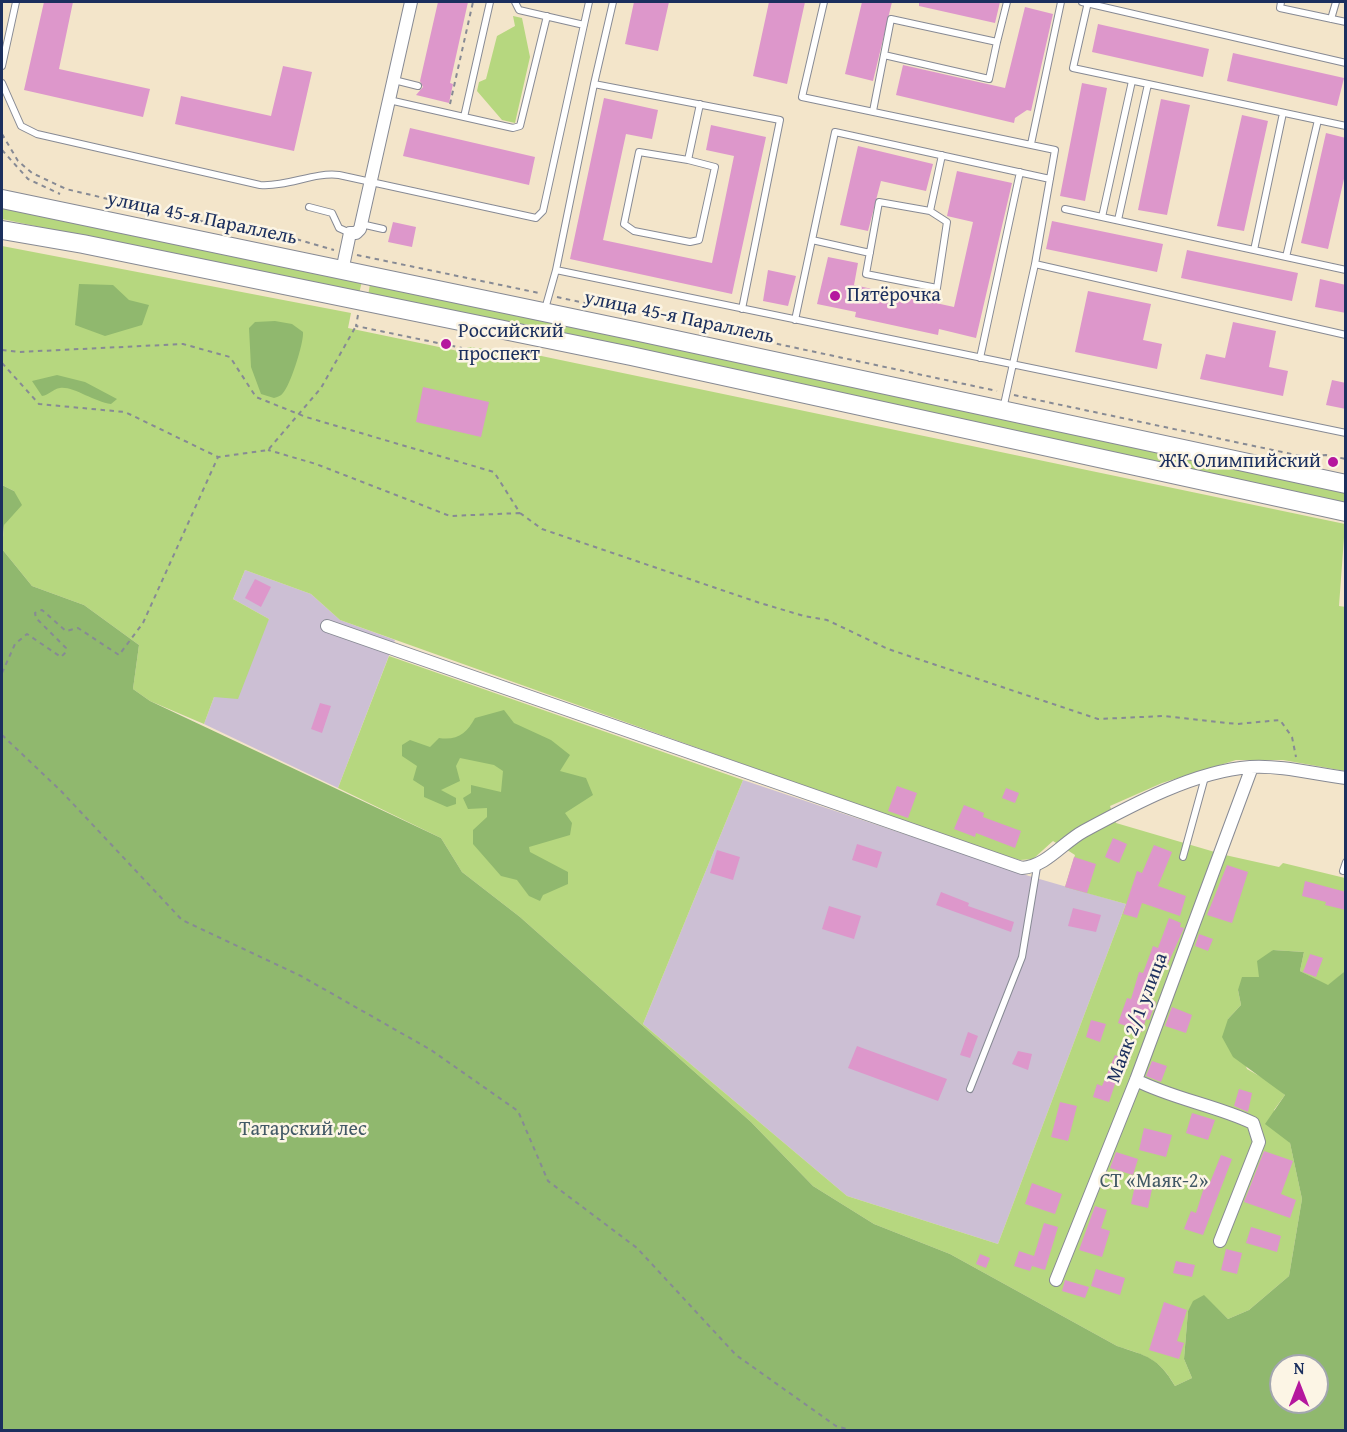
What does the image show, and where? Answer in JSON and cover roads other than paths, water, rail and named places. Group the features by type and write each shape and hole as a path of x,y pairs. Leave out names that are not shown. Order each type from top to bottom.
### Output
{"main road":[{"name":"улица 45-я Параллель","path":"2,199 342,271 547,304 1005,401 1346,484"},
{"path":"2,230 83,244 631,356 1346,512"}],"street":[{"path":"342,271 350,232 359,232 411,2"},
{"path":"327,626 1022,868 1036,867 1076,836 1128,807 1205,777 1252,767 1346,778"},
{"name":"Маяк 2/1 улица","path":"1056,1280 1136,1080 1252,767"},
{"path":"1136,1080 1157,1091 1228,1111 1253,1123 1259,1142 1220,1241"}],"lane":[{"path":"2,66 16,2"},
{"path":"464,117 490,2"},
{"path":"515,2 519,10 584,25"},
{"path":"2,83 21,126 37,134 260,185 290,184 331,174 531,219 540,216 589,2"},
{"path":"547,304 613,2"},
{"path":"824,2 802,97 1055,150 1035,264 1005,401"},
{"path":"884,55 989,79 1007,2"},
{"path":"1032,144 1061,2"},
{"path":"1346,63 1086,2 1073,68 1345,126 1346,118"},
{"path":"1281,2 1280,8 1346,22"},
{"path":"1331,19 1336,2"},
{"path":"389,100 513,128 520,126 547,16"},
{"path":"873,111 891,19 997,42"},
{"path":"393,80 418,86"},
{"path":"1102,217 1132,81"},
{"path":"594,84 780,120 742,309"},
{"path":"1118,220 1148,84"},
{"path":"688,160 700,104"},
{"path":"1254,250 1283,113"},
{"path":"1286,257 1318,120"},
{"path":"795,320 835,132 1050,179"},
{"path":"639,152 688,160 714,167 699,240 690,242 633,231 624,224 639,152"},
{"path":"930,211 942,155"},
{"path":"980,358 1020,172"},
{"path":"879,202 930,211 948,222 937,288 866,274 879,202"},
{"path":"309,207 332,213 339,228 350,232"},
{"path":"1065,209 1346,270"},
{"path":"361,224 383,229"},
{"path":"812,240 870,253"},
{"path":"1035,264 1346,335"},
{"path":"556,270 1346,433"},
{"path":"1183,856 1205,777"},
{"path":"1343,871 1346,862"},
{"path":"970,1089 1022,957 1036,867"}],"place":[{"name":"Пятёрочка","path":"835,296"},
{"name":"Российский проспект","path":"446,344"},
{"name":"ЖК Олимпийский","path":"1333,462"}],"park label":[{"name":"Татарский лес","path":"303,1130"},
{"name":"СТ «Маяк-2»","path":"1154,1182"}]}
